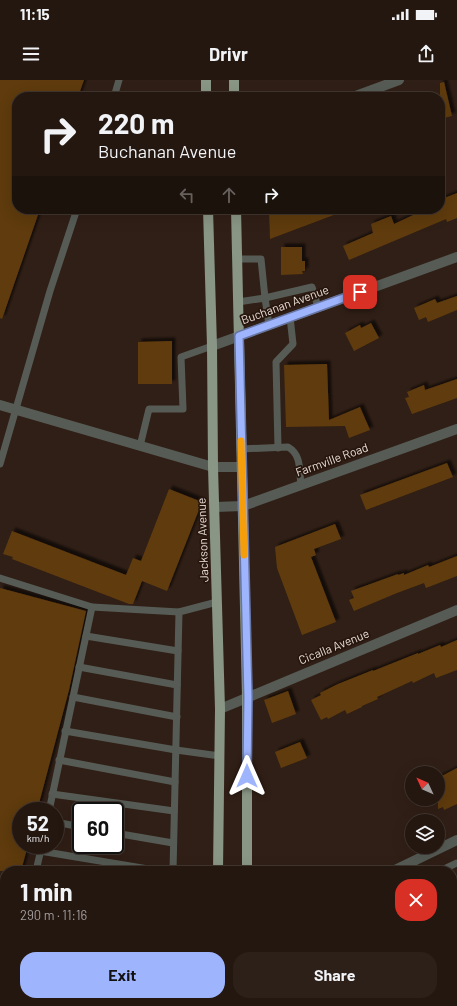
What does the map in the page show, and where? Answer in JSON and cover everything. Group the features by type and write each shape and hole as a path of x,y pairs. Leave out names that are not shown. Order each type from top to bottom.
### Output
{"main road":[{"path":"206,80 206,92"},
{"path":"234,80 234,92"},
{"name":"Jackson Avenue","path":"208,214 212,346 213,467 220,709 218,866"},
{"path":"236,214 248,697 247,866"}],"street":[{"path":"367,92 399,80"},
{"name":"Buchanan Avenue","path":"212,346 457,257"},
{"path":"0,405 213,467 242,467"},
{"name":"Farmville Road","path":"215,507 243,506 457,429"},
{"name":"Cicalla Avenue","path":"220,709 457,610"},
{"path":"414,866 457,840"}],"lane":[{"path":"115,92 119,80"},
{"path":"0,464 17,410 50,291 75,214"},
{"path":"237,259 261,259 269,325"},
{"path":"238,302 265,298 312,287 318,307"},
{"path":"278,448 276,362 293,344 290,317"},
{"path":"140,446 149,409 183,409 181,357 212,346"},
{"path":"241,449 288,448 294,451 298,457 301,486"},
{"path":"0,578 92,607 179,612 218,602"},
{"path":"51,802 92,607"},
{"path":"173,866 179,612"},
{"path":"86,636 178,651"},
{"path":"79,667 177,685"},
{"path":"73,697 177,717"},
{"path":"66,731 220,756"},
{"path":"59,760 175,782"},
{"path":"52,794 174,811"},
{"path":"124,835 174,843"},
{"path":"64,852 134,866"},
{"path":"37,866 40,854"}],"building":[{"path":"0,80 84,80 80,92 12,92 12,214 38,214 2,319 0,318"},
{"path":"444,82 452,116 445,118 445,92 440,92 440,83"},
{"path":"457,193 457,218 447,222 446,219 349,260 343,246 373,233 371,224 391,216 394,224 415,214 445,214 445,198"},
{"path":"269,214 336,214 270,239"},
{"path":"281,247 302,247 302,261 305,261 305,271 302,271 303,274 281,275"},
{"path":"457,296 457,310 428,322 426,317 419,320 414,308 435,299 437,303"},
{"path":"371,323 379,338 354,351 345,333 360,325 361,328"},
{"path":"172,341 172,384 138,384 138,342"},
{"path":"327,364 329,420 360,407 370,430 349,438 345,426 286,427 284,365"},
{"path":"457,379 457,398 412,414 405,398 409,397 407,392 424,385 425,390"},
{"path":"447,463 453,477 366,510 360,495"},
{"path":"169,489 202,502 167,591 142,581 133,604 129,604 12,559 13,557 3,554 12,531 126,575 133,558 141,561"},
{"path":"335,524 341,539 314,549 316,555 311,557 336,622 302,635 277,568 275,547"},
{"path":"457,556 457,576 426,588 424,583 354,611 349,600 354,598 351,591 398,574 404,573 404,575 428,565 429,567"},
{"path":"0,588 86,611 69,690 39,802 12,802 12,854 26,854 22,866 0,866"},
{"path":"457,640 457,670 436,678 434,673 413,683 412,681 377,697 378,699 347,714 345,710 328,719 327,717 321,720 311,700 321,695 320,693 338,684 418,653 440,645 441,647"},
{"path":"288,691 296,714 272,723 264,700"},
{"path":"300,742 307,758 281,768 275,752"},
{"path":"457,768 457,804 444,810 443,807 438,809 438,806 445,806 445,774"}],"slow traffic":[{"path":"241,441 244,555"}],"route":[{"path":"247,776 248,697 239,336 360,292"}]}
